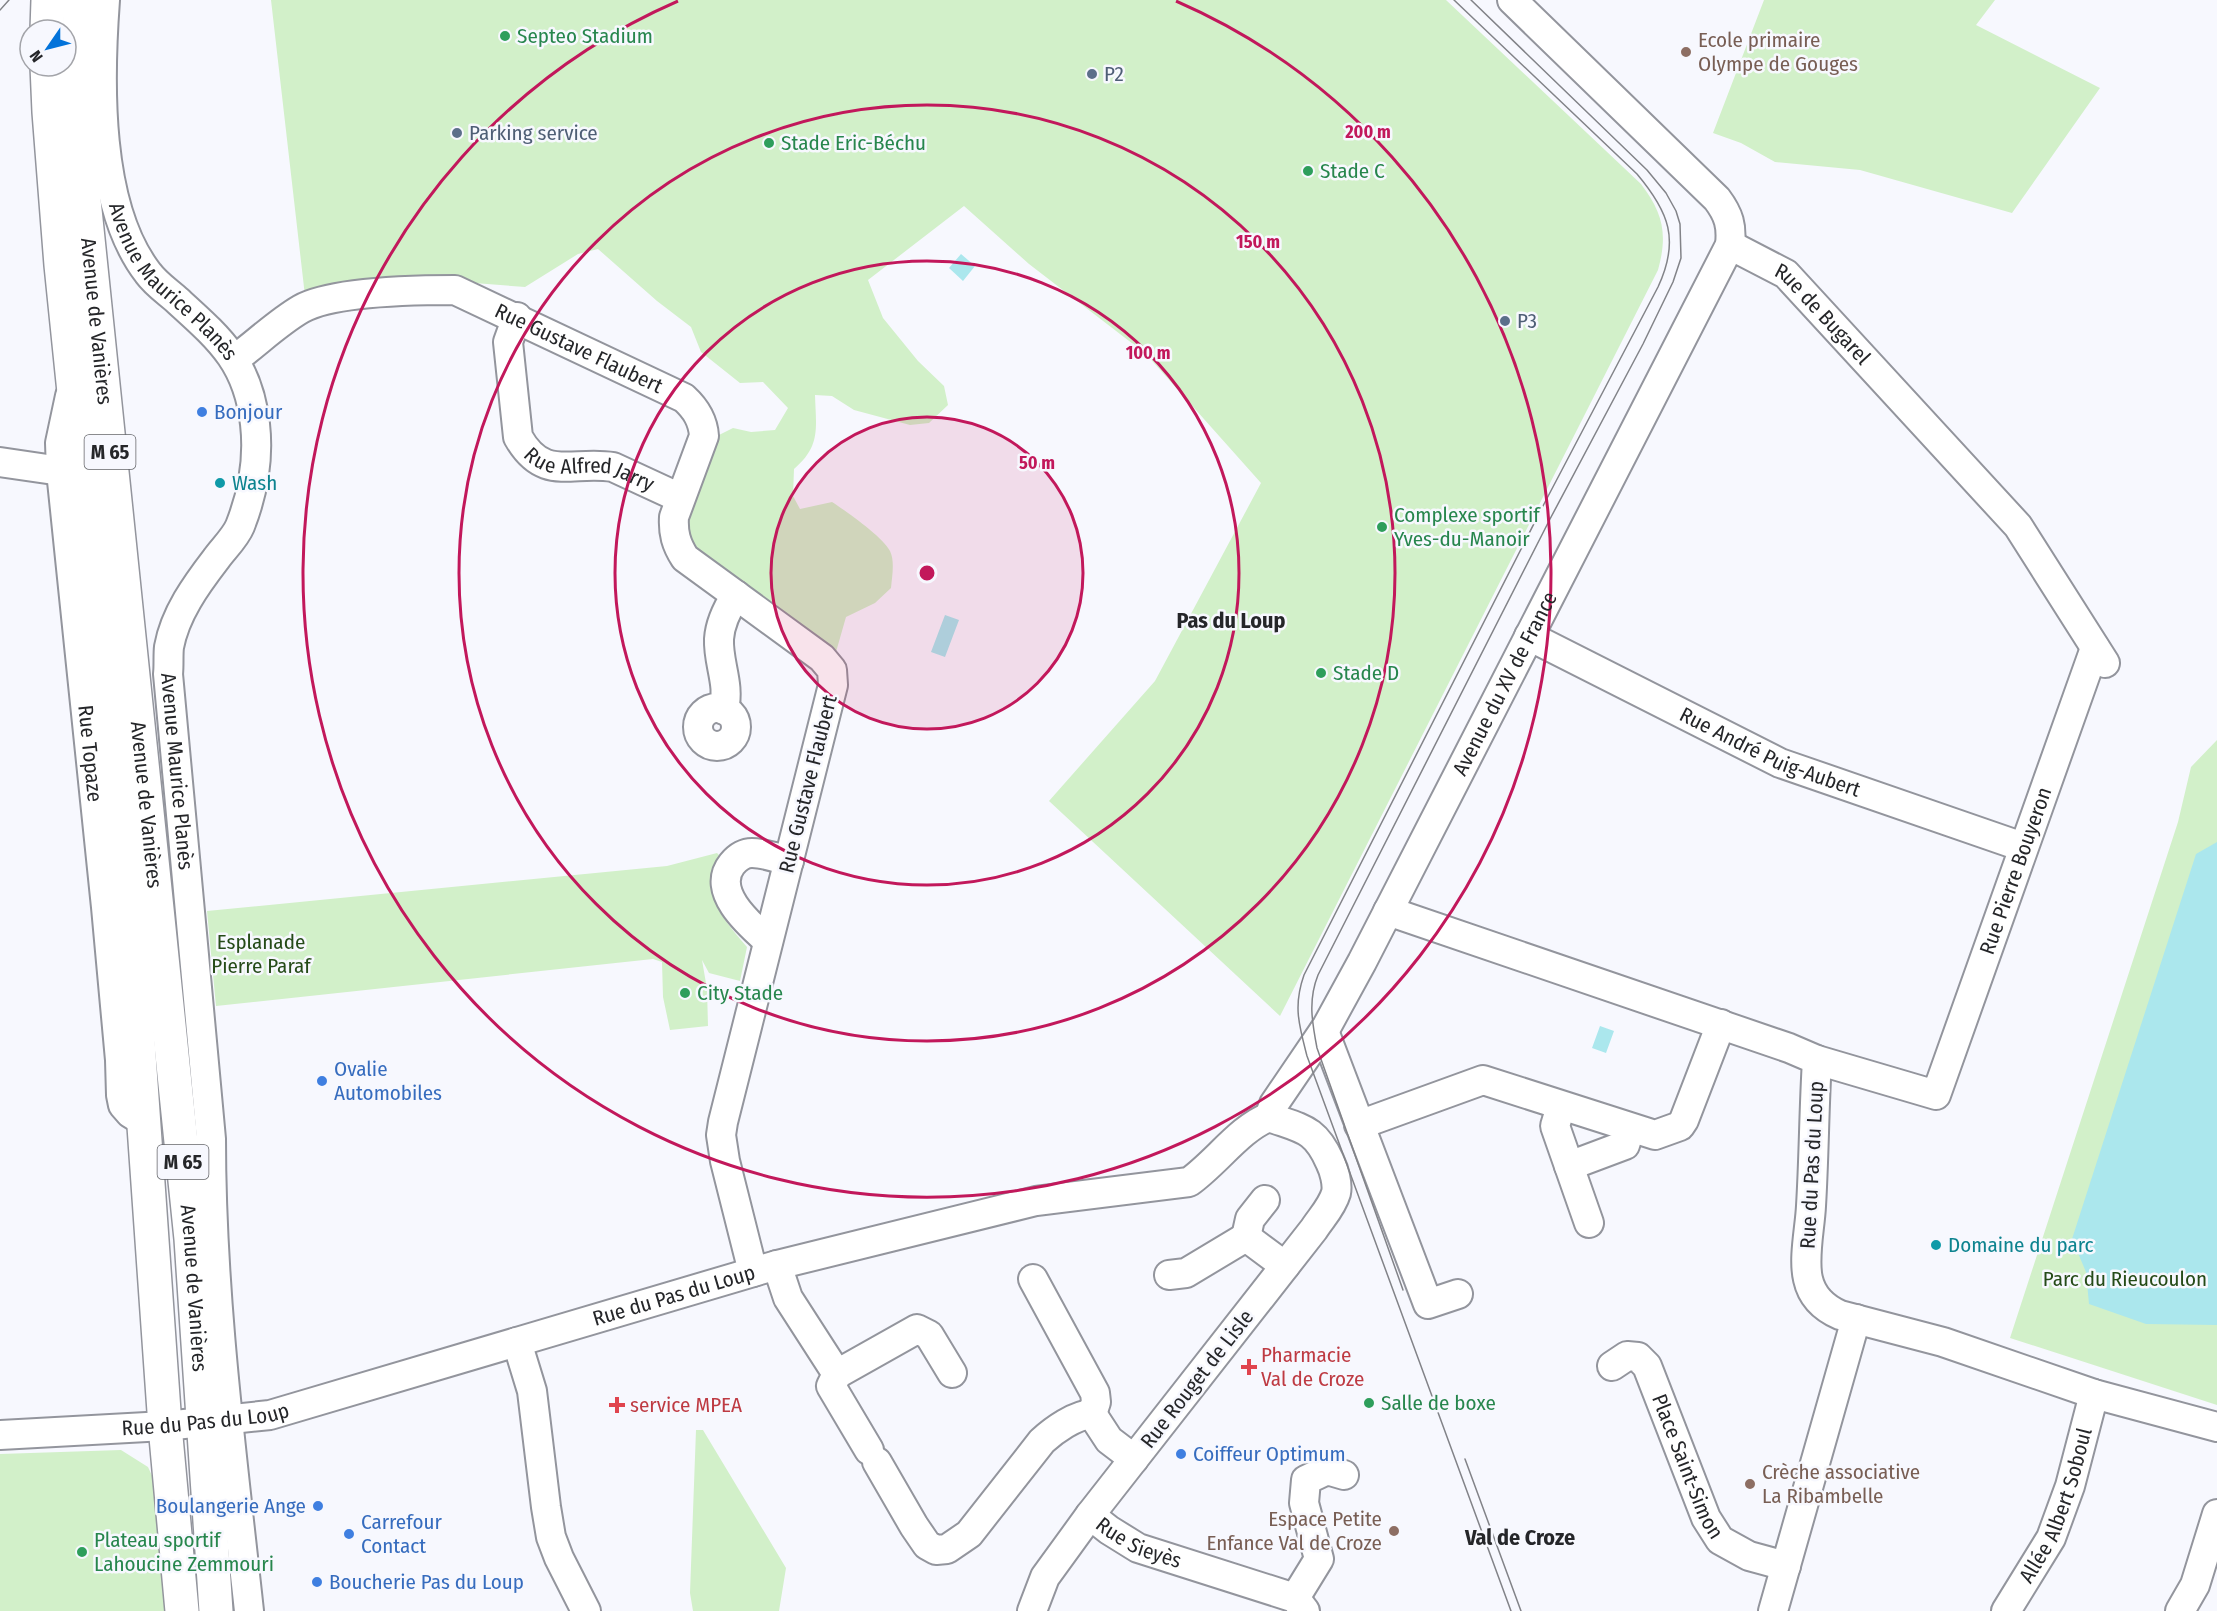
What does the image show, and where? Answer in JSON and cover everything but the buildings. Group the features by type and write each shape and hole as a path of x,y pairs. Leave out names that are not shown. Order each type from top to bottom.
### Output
{"main road":[{"path":"47,18 48,0"},
{"name":"Avenue de Vanières","path":"80,0 78,99 84,200 191,1239 215,1421 216,1611"},
{"name":"Avenue de Vanières","path":"48,78 61,265 133,969 165,1426 182,1611"},
{"name":"M 65","path":"143,1121 164,1220 183,1401 189,1412 215,1421"},
{"path":"165,1426 180,1444 185,1457 206,1611"}],"street":[{"name":"Avenue Maurice Planès","path":"105,0 102,111 105,143 121,223 148,274 220,339 235,359 251,397 257,457 255,476 239,528 196,585 179,615 170,646 168,674 211,1139 215,1421 249,1611"},
{"path":"1512,0 1718,199 1732,228 1730,245"},
{"name":"Avenue du XV de France","path":"1269,1117 1274,1104 1324,1031 1388,912 1730,245"},
{"name":"Rue de Bugarel","path":"1730,245 1786,274 2018,526 2100,656"},
{"name":"Rue Gustave Flaubert","path":"235,359 303,308 328,299 416,290 455,290 517,317 684,398 694,408 704,424 704,436 674,516 673,531 677,546 685,558 822,658 832,670 833,685 721,1135 725,1161 765,1268 788,1298 837,1374"},
{"name":"Rue Alfred Jarry","path":"517,317 508,342 518,437 526,450 538,460 552,467 613,467 680,498"},
{"name":"Rue Topaze","path":"74,378 60,443 61,471 106,907 121,1095 123,1104 130,1113 143,1121"},
{"path":"0,462 61,471"},
{"path":"724,710 727,696 719,639 724,614 736,595"},
{"name":"Rue André Puig-Aubert","path":"1529,636 1780,763 2023,847"},
{"name":"Rue Pierre Bouyeron","path":"1817,1060 1936,1095 2023,847 2100,656"},
{"path":"768,941 745,921 732,903 726,888 726,877 730,866 740,857 750,853 789,861"},
{"name":"Rue du Pas du Loup","path":"1388,912 1789,1047 1817,1060 1812,1193 1806,1263 1808,1278 1819,1301 1829,1311 1943,1342 2094,1394 2217,1427"},
{"path":"1359,1125 1483,1080 1630,1129 1655,1135 1680,1126 1720,1024"},
{"path":"1324,1031 1428,1304 1458,1294"},
{"path":"1561,1106 1555,1126 1589,1223"},
{"name":"Rue du Pas du Loup","path":"0,1435 165,1426 270,1415 765,1268 1036,1201 1189,1182 1209,1167 1255,1123 1269,1117"},
{"name":"Rue Rouget de Lisle","path":"1032,1611 1045,1577 1090,1515 1332,1203 1337,1191 1334,1170 1322,1143 1307,1131 1269,1117"},
{"path":"1569,1166 1625,1145 1630,1129"},
{"path":"1169,1275 1186,1273 1246,1237 1250,1219 1265,1200"},
{"path":"1246,1237 1285,1266"},
{"path":"1033,1280 1095,1393 1096,1402 1092,1414"},
{"path":"1773,1611 1856,1319"},
{"path":"952,1373 929,1335 917,1329 837,1374 831,1386 914,1526 927,1545 936,1550 947,1549 969,1534 1049,1434 1085,1414 1092,1414"},
{"path":"517,1342 532,1391 552,1538 559,1558 586,1611"},
{"name":"Place Saint-Simon","path":"1612,1366 1627,1356 1638,1357 1647,1366 1706,1518 1720,1540 1749,1556 1786,1566"},
{"name":"Allée Albert Soboul","path":"2006,1611 2051,1538 2070,1486 2094,1394"},
{"path":"1092,1414 1109,1440 1134,1460"},
{"name":"Rue Sieyès","path":"1090,1515 1138,1548 1300,1604 1319,1559 1304,1503 1306,1480 1327,1470 1344,1475"},
{"path":"2180,1611 2195,1585 2217,1514"}],"green space":[{"name":"Complexe sportif Yves-du-Manoir","path":"271,0 1446,0 1641,184 1659,214 1662,224 1663,245 1658,270 1280,1016 1049,801 1155,681 1261,483 1146,354 1029,264 964,206 868,280 883,318 918,361 944,386 948,405 929,423 910,425 854,410 832,396 815,395 815,436 809,452 794,469 793,496 800,509 832,502 864,525 890,551 893,569 891,588 875,603 846,617 836,652 697,549 688,532 690,509 711,460 717,436 733,428 751,432 775,430 788,408 763,382 740,383 701,352 691,327 657,301 598,249 578,254 525,287 474,283 305,296"},
{"path":"1764,0 1995,0 1976,25 2100,88 2012,213 1860,170 1775,162 1741,143 1713,133"},
{"name":"Parc du Rieucoulon","path":"2217,740 2217,1405 2010,1338 2178,822 2191,767"},
{"name":"Esplanade Pierre Paraf","path":"717,853 721,857 713,875 713,895 721,914 747,947 740,981 709,973 702,960 707,989 708,1026 670,1030 663,997 662,962 653,959 216,1006 207,911 667,866"},
{"path":"696,1430 703,1430 786,1568 779,1611 693,1611 690,1593"},
{"name":"Plateau sportif Lahoucine Zemmouri","path":"121,1450 148,1467 160,1493 168,1611 0,1611 0,1454"}],"water":[{"path":"961,254 975,266 963,281 949,268"},
{"path":"945,615 959,620 945,657 931,652"},
{"path":"2217,842 2217,1325 2146,1324 2089,1304 2086,1272 2072,1239 2196,854"},
{"path":"1600,1026 1614,1031 1606,1053 1592,1048"}],"tram line":[{"path":"0,10 9,0"},
{"path":"1454,0 1637,174 1664,214 1669,241 1665,270 1658,287 1544,504 1304,975 1299,996 1300,1025 1307,1056 1511,1611"},
{"path":"1403,1290 1317,1048 1312,1011 1315,984 1550,519 1643,344 1673,282 1681,258 1680,224 1666,193 1647,170 1471,0"},
{"path":"1465,1459 1521,1611"}],"place":[{"name":"Septeo Stadium","path":"505,36"},
{"name":"Ecole primaire Olympe de Gouges","path":"1686,52"},
{"name":"P2","path":"1092,74"},
{"name":"Parking service","path":"457,133"},
{"name":"Stade Eric-Béchu","path":"769,143"},
{"name":"Stade C","path":"1308,171"},
{"name":"P3","path":"1505,321"},
{"name":"Bonjour","path":"202,412"},
{"name":"Wash","path":"220,483"},
{"name":"Complexe sportif Yves-du-Manoir","path":"1382,527"},
{"name":"Stade D","path":"1321,673"},
{"name":"City Stade","path":"685,993"},
{"name":"Ovalie Automobiles","path":"322,1081"},
{"name":"Domaine du parc","path":"1936,1245"},
{"name":"Pharmacie Val de Croze","path":"1249,1367"},
{"name":"Salle de boxe","path":"1369,1403"},
{"name":"service MPEA","path":"617,1405"},
{"name":"Coiffeur Optimum","path":"1181,1454"},
{"name":"Crèche associative La Ribambelle","path":"1750,1484"},
{"name":"Boulangerie Ange","path":"318,1506"},
{"name":"Espace Petite Enfance Val de Croze","path":"1394,1531"},
{"name":"Carrefour Contact","path":"349,1534"},
{"name":"Plateau sportif Lahoucine Zemmouri","path":"82,1552"},
{"name":"Boucherie Pas du Loup","path":"317,1582"}],"district":[{"name":"Pas du Loup","path":"1231,620"},
{"name":"Val de Croze","path":"1520,1537"}]}
